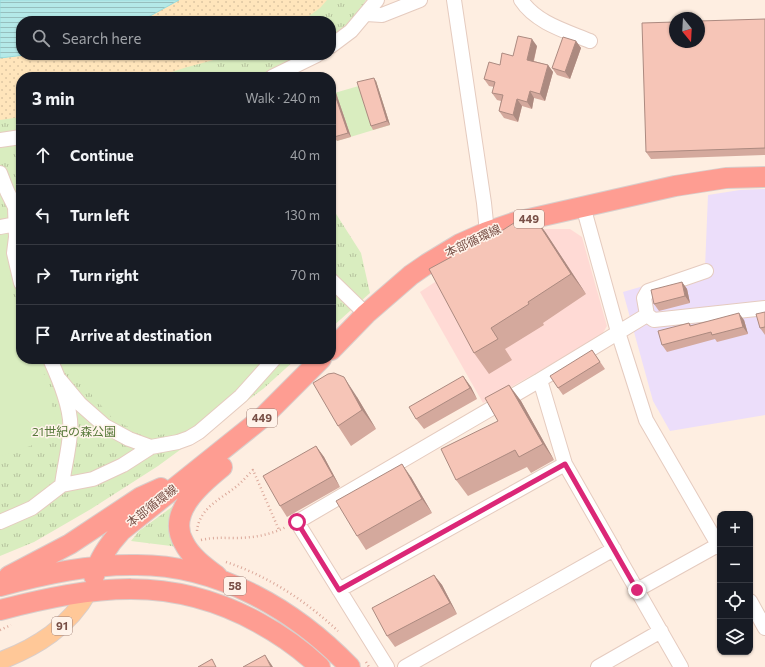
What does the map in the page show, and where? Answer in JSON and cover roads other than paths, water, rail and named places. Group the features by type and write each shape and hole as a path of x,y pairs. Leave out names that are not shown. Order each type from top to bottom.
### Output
{"highway":[{"name":"本部循環線","path":"336,345 366,314 411,275 460,244 487,232 516,222 583,206 689,184 726,178 765,177"},
{"name":"本部循環線","path":"89,591 96,566 107,547 121,531 262,418 317,364"},
{"path":"223,581 205,567 187,548 180,535 180,519 186,502 193,493 251,441 262,418"},
{"path":"0,581 70,544 141,497 198,470"},
{"name":"58","path":"0,586 51,574 96,566 139,565 175,568 197,573 223,581 249,593 289,615 333,649 350,667"},
{"name":"58","path":"7,617 64,595 89,591 146,589 184,594 212,601 240,613 290,642 320,667"}],"main road":[{"name":"本部循環線","path":"0,661 25,651 44,640 61,627 73,615 89,591"}],"street":[{"path":"336,42 351,31 377,0"},
{"path":"366,14 382,15 420,0"},
{"path":"454,0 487,232"},
{"path":"521,0 541,20 590,41"},
{"path":"282,72 307,60"},
{"path":"0,140 16,138"},
{"path":"0,173 15,207 16,237 14,253 16,262"},
{"path":"583,206 618,332 646,420 717,543"},
{"path":"0,227 16,224"},
{"path":"706,271 648,291 644,298 647,315 654,320 765,308"},
{"path":"336,285 366,314"},
{"path":"387,667 297,522 540,380 647,315"},
{"path":"52,364 60,380 68,407 71,432 62,485"},
{"path":"0,522 32,508 62,485 92,479 124,465 151,447 183,440 199,432 241,396 270,364"},
{"path":"60,380 80,404 105,426 129,439 151,447"},
{"path":"540,380 565,464 681,667"},
{"path":"339,590 565,464"},
{"path":"637,590 717,547"},
{"path":"405,667 614,549"},
{"path":"753,607 765,628"},
{"path":"598,667 661,631"}],"water":[{"path":"0,0 179,0 150,16 16,16 16,56 0,58"}],"park label":[{"name":"21世紀の森公園","path":"74,432"}]}
